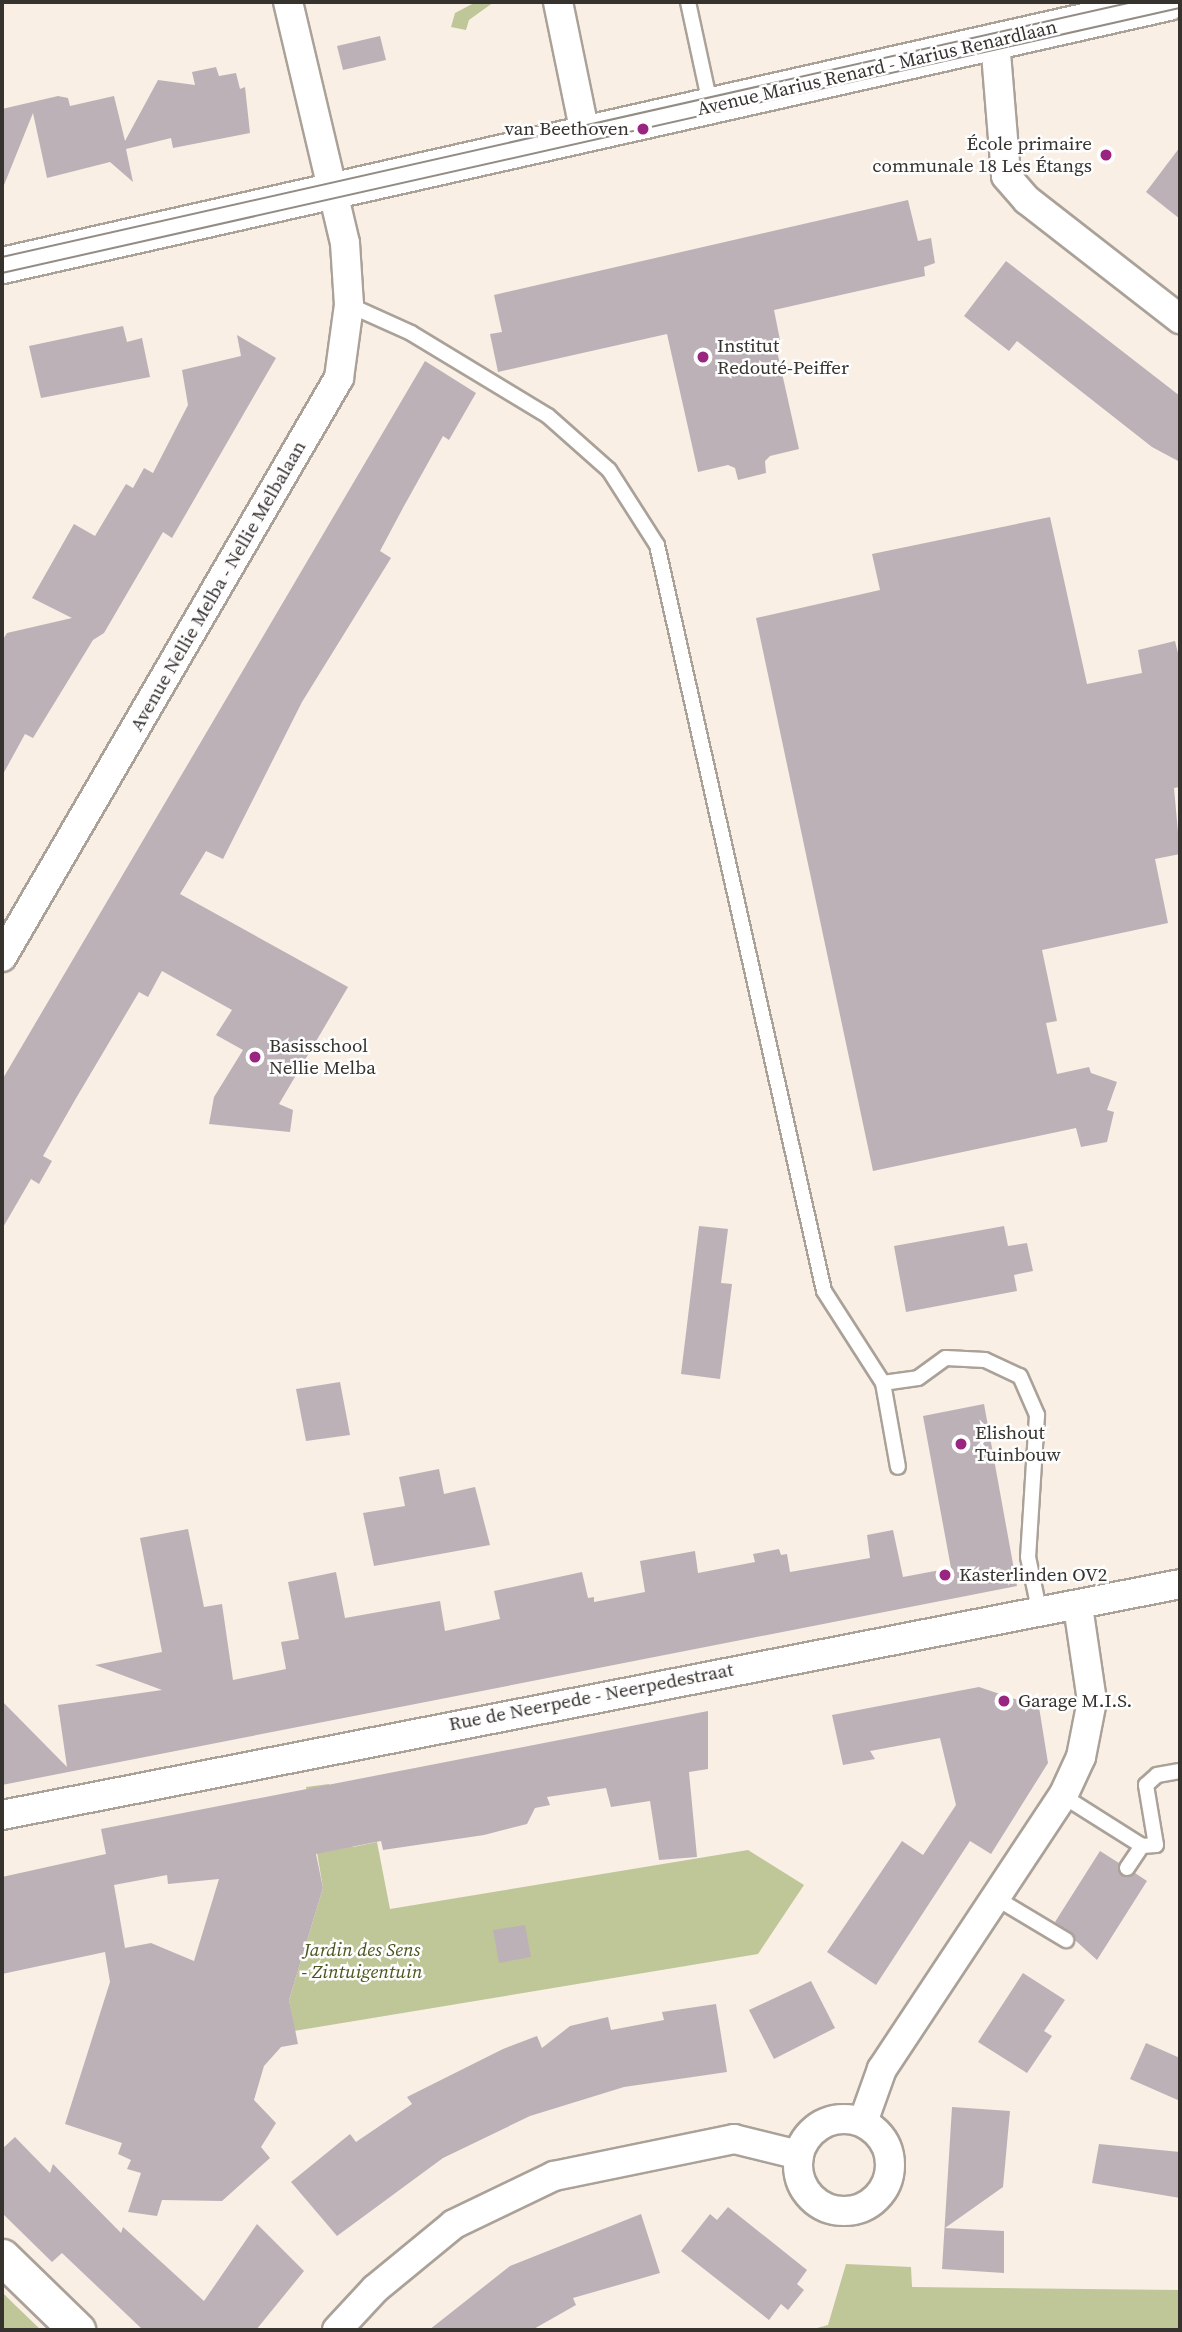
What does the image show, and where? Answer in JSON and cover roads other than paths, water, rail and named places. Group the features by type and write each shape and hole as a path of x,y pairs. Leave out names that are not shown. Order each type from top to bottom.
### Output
{"street":[{"name":"Avenue Nellie Melba - Nellie Melbalaan","path":"2,957 339,378 349,305 345,243 288,2"},
{"path":"558,2 585,134"},
{"name":"Avenue Marius Renard - Marius Renardlaan","path":"2,265 1168,2"},
{"path":"995,41 1006,176 1027,200 1180,319"},
{"name":"Rue de Neerpede - Neerpedestraat","path":"2,1815 666,1681 1040,1614 1180,1584"},
{"path":"863,2122 882,2069 1063,1796 1081,1758 1092,1701 1078,1606"},
{"path":"863,2122 884,2140 891,2166 883,2192 862,2209 837,2211 814,2201 800,2180 799,2155 807,2137 823,2123 863,2122"},
{"path":"337,2330 375,2289 454,2224 554,2176 734,2138 799,2155"},
{"path":"2,2257 77,2330"}],"lane":[{"path":"688,2 710,106"},
{"path":"349,305 411,333 548,416 609,470 657,545 824,1291 883,1383 898,1467"},
{"path":"883,1383 918,1378 946,1358 985,1360 1020,1376 1037,1415 1028,1557 1040,1614"},
{"path":"1063,1796 1142,1846 1156,1845 1146,1785 1157,1775 1180,1771"},
{"path":"1127,1868 1142,1846"},
{"path":"996,1898 1066,1940"}],"tram line":[{"path":"2,257 1133,2"},
{"path":"2,273 1180,8"}],"place":[{"name":"van Beethoven","path":"643,129"},
{"name":"École primaire communale 18 Les Étangs","path":"1106,155"},
{"name":"Institut Redouté-Peiffer","path":"703,357"},
{"name":"Basisschool Nellie Melba","path":"255,1057"},
{"name":"Elishout Tuinbouw","path":"961,1444"},
{"name":"Kasterlinden OV2","path":"945,1575"},
{"name":"Garage M.I.S.","path":"1004,1701"}],"park label":[{"name":"Jardin des Sens - Zintuigentuin","path":"362,1961"}]}
